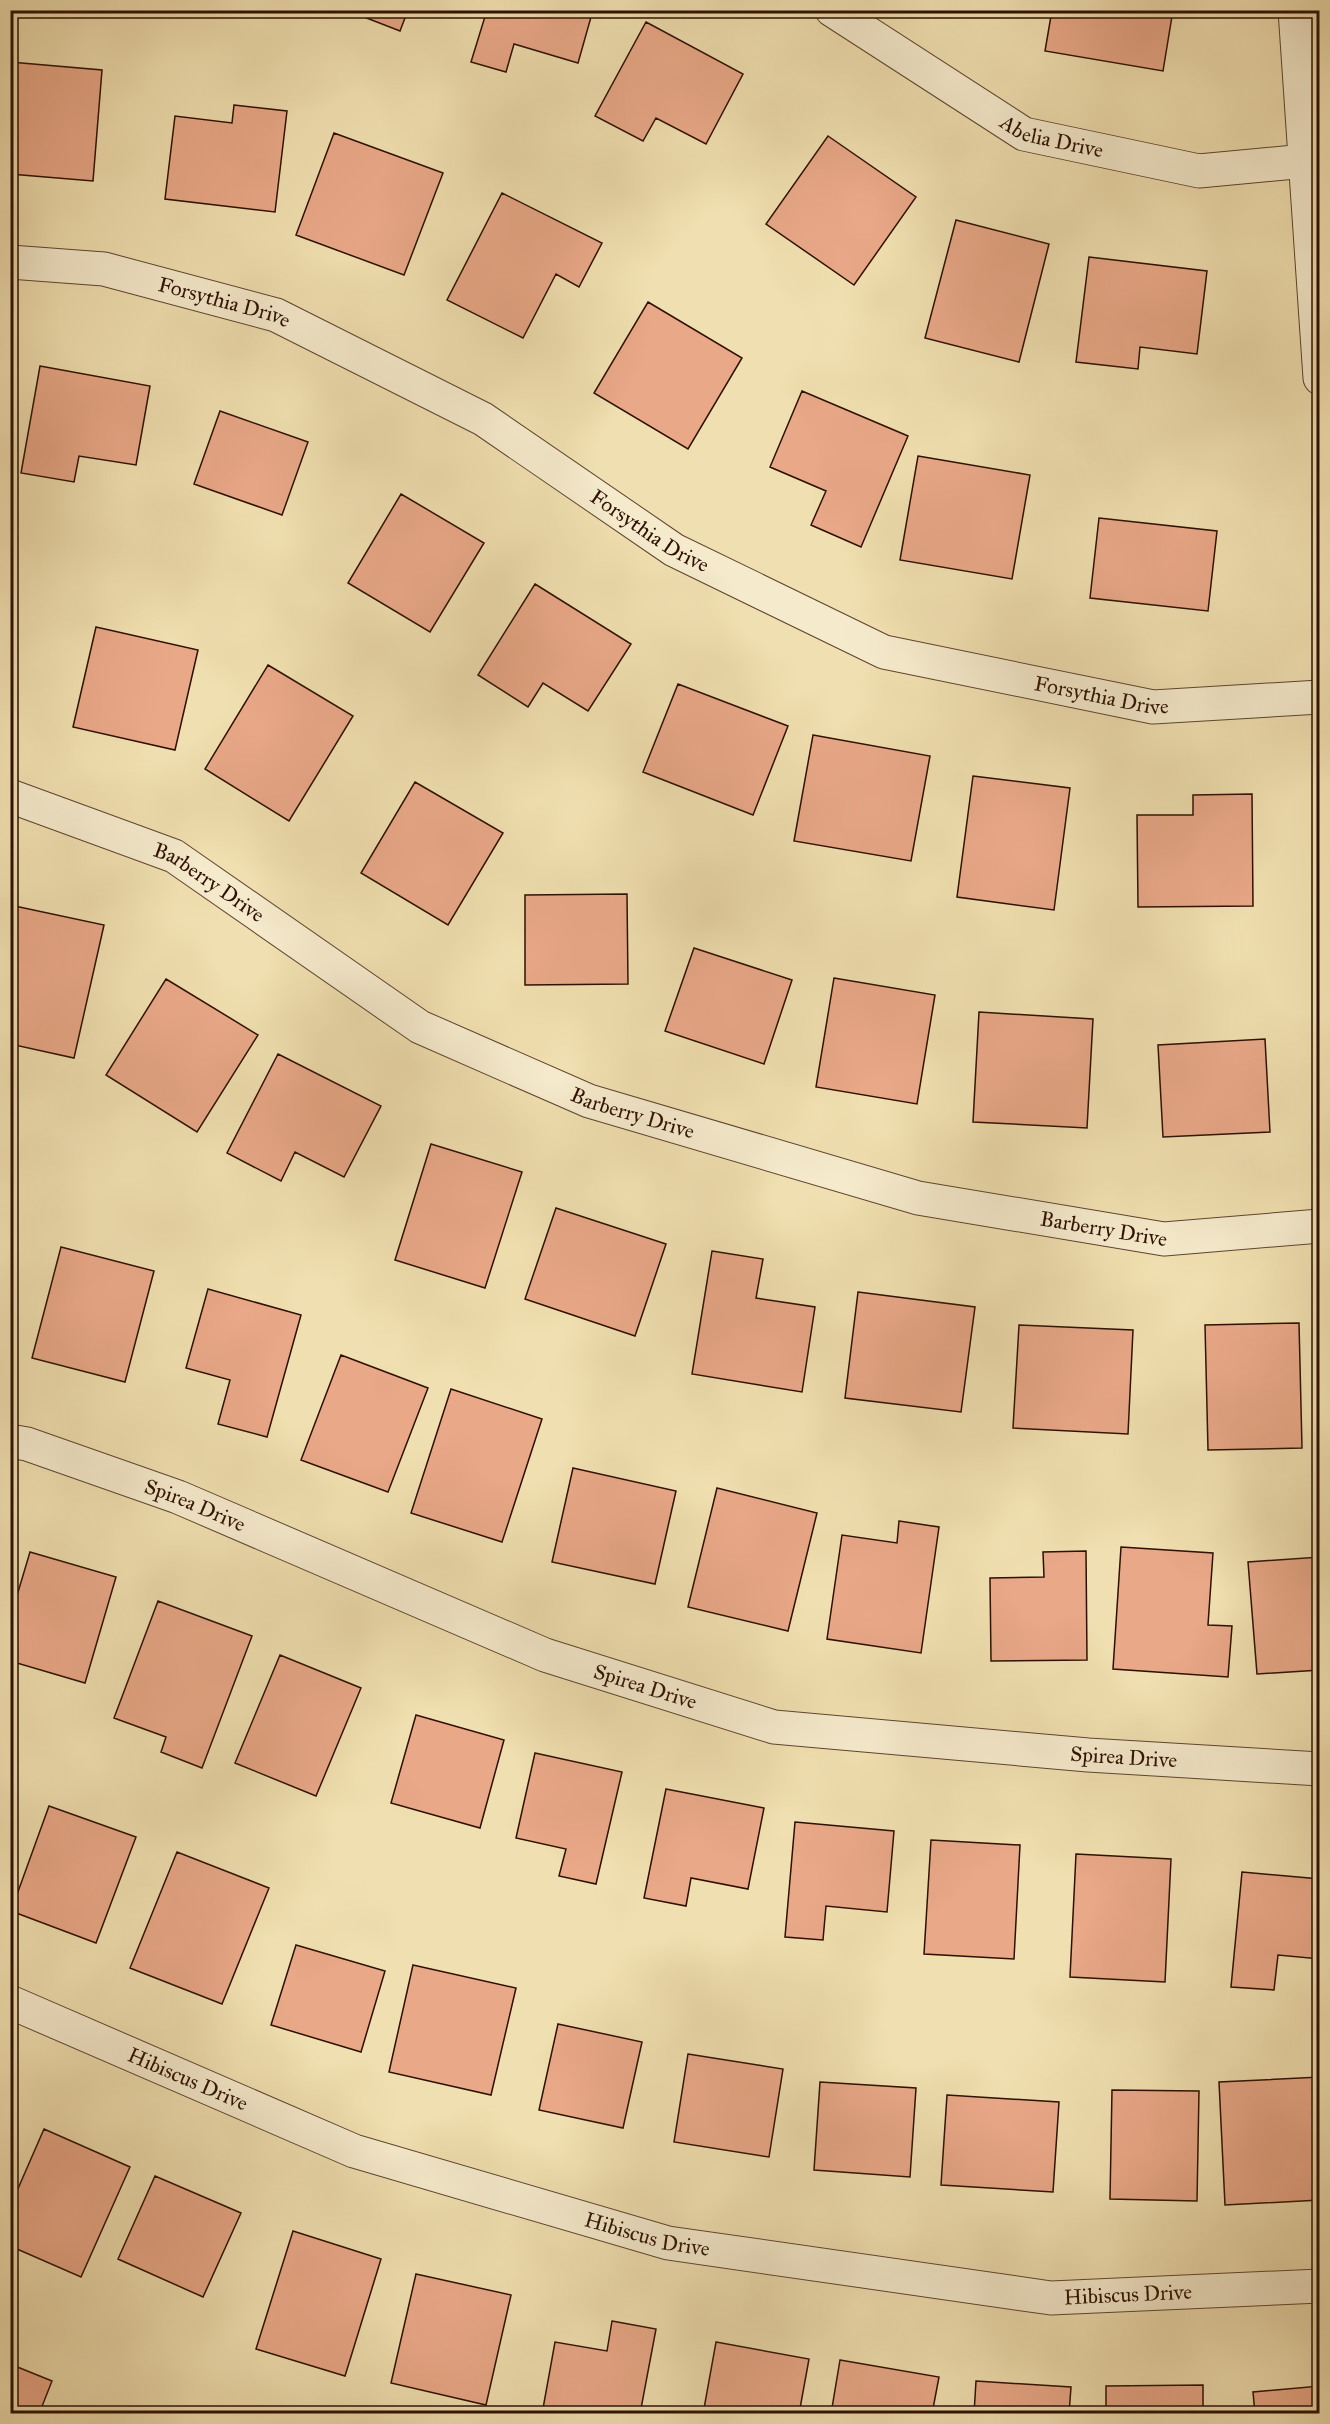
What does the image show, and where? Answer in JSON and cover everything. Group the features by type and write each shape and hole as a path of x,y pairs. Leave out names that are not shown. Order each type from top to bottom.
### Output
{"street":[{"name":"Abelia Drive","path":"832,10 1024,134 1199,171 1305,161"},
{"path":"1295,10 1320,378"},
{"name":"Forsythia Drive","path":"10,262 104,269 276,315 483,419 674,549 884,652 1153,707 1320,697"},
{"name":"Barberry Drive","path":"10,796 174,856 420,1027 589,1101 918,1198 1164,1239 1320,1226"},
{"name":"Spirea Drive","path":"10,1441 27,1444 178,1497 545,1655 774,1727 1088,1755 1320,1769"},
{"name":"Hibiscus Drive","path":"10,2002 354,2151 668,2243 1051,2298 1320,2286"}],"building":[{"path":"346,10 408,10 400,31"},
{"path":"487,10 593,10 578,63 514,44 506,72 471,62"},
{"path":"1052,10 1173,10 1163,71 1045,51"},
{"path":"646,22 743,74 706,144 656,118 643,141 595,116"},
{"path":"10,62 102,70 93,181 10,174"},
{"path":"234,105 287,111 275,212 165,199 175,116 232,123"},
{"path":"334,133 443,173 404,275 296,235"},
{"path":"828,136 916,197 854,285 766,224"},
{"path":"502,193 602,243 579,287 556,274 523,338 447,300"},
{"path":"956,220 1049,244 1019,362 925,338"},
{"path":"1089,257 1207,271 1197,354 1140,347 1138,369 1076,362"},
{"path":"648,302 742,358 688,449 594,393"},
{"path":"40,366 150,386 136,465 79,456 74,482 21,473"},
{"path":"802,391 908,436 861,547 811,525 826,491 770,467"},
{"path":"220,411 308,442 282,515 194,484"},
{"path":"918,456 1030,475 1012,579 900,560"},
{"path":"401,494 484,543 430,632 348,583"},
{"path":"1099,518 1217,531 1208,611 1090,598"},
{"path":"535,584 631,644 588,711 543,683 528,707 478,675"},
{"path":"96,627 198,650 175,750 73,727"},
{"path":"268,665 353,716 289,821 205,769"},
{"path":"678,684 788,726 753,815 643,772"},
{"path":"813,735 930,756 911,861 794,841"},
{"path":"973,776 1070,788 1054,910 957,897"},
{"path":"415,782 503,833 448,925 361,873"},
{"path":"1252,794 1253,906 1138,907 1137,815 1193,815 1193,795"},
{"path":"627,894 628,984 525,985 525,895"},
{"path":"10,905 104,925 74,1058 10,1044"},
{"path":"694,948 792,980 764,1064 665,1031"},
{"path":"834,978 935,995 917,1104 816,1087"},
{"path":"166,979 258,1035 197,1132 106,1075"},
{"path":"979,1012 1093,1019 1087,1128 973,1122"},
{"path":"1265,1039 1270,1132 1163,1137 1158,1045"},
{"path":"278,1054 381,1106 344,1177 295,1152 281,1181 227,1153"},
{"path":"431,1144 522,1172 485,1288 395,1260"},
{"path":"556,1208 666,1244 635,1336 525,1299"},
{"path":"61,1247 154,1271 125,1382 32,1358"},
{"path":"712,1251 763,1259 756,1298 815,1307 802,1392 692,1374"},
{"path":"208,1289 301,1315 267,1437 218,1424 230,1380 186,1368"},
{"path":"858,1292 975,1307 961,1412 845,1398"},
{"path":"1299,1323 1302,1448 1208,1450 1205,1325"},
{"path":"1019,1325 1133,1330 1128,1434 1013,1428"},
{"path":"341,1355 428,1388 388,1492 301,1460"},
{"path":"451,1389 542,1419 502,1542 411,1513"},
{"path":"573,1468 676,1491 655,1584 552,1562"},
{"path":"717,1488 817,1513 788,1631 688,1607"},
{"path":"899,1521 939,1527 921,1653 827,1639 842,1535 897,1543"},
{"path":"1121,1547 1213,1553 1208,1625 1232,1626 1228,1677 1113,1669"},
{"path":"1086,1551 1087,1660 991,1661 990,1578 1044,1577 1043,1552"},
{"path":"30,1552 116,1577 85,1683 10,1661 10,1619"},
{"path":"1320,1557 1320,1670 1257,1674 1248,1562"},
{"path":"158,1601 252,1636 202,1768 161,1752 166,1737 114,1718"},
{"path":"280,1655 361,1688 316,1796 235,1763"},
{"path":"416,1715 504,1740 480,1828 391,1803"},
{"path":"535,1753 622,1772 596,1884 559,1876 566,1849 516,1838"},
{"path":"666,1789 764,1808 748,1889 691,1878 686,1906 644,1898"},
{"path":"49,1806 136,1837 96,1943 11,1911"},
{"path":"795,1822 894,1831 887,1912 826,1906 823,1940 785,1937"},
{"path":"931,1840 1020,1845 1014,1959 924,1954"},
{"path":"177,1852 269,1888 222,2004 130,1968"},
{"path":"1076,1854 1171,1859 1165,1982 1070,1977"},
{"path":"1242,1872 1320,1879 1320,1959 1278,1955 1274,1990 1231,1987"},
{"path":"296,1945 385,1971 361,2052 271,2025"},
{"path":"413,1965 516,1988 491,2095 389,2072"},
{"path":"558,2024 642,2042 623,2128 539,2110"},
{"path":"688,2054 783,2069 769,2157 674,2142"},
{"path":"1320,2077 1320,2200 1225,2205 1219,2082"},
{"path":"820,2082 916,2088 910,2177 814,2170"},
{"path":"1112,2090 1199,2091 1197,2201 1110,2199"},
{"path":"947,2095 1059,2102 1053,2192 941,2185"},
{"path":"44,2129 130,2167 81,2277 10,2246 10,2207"},
{"path":"155,2176 241,2213 203,2297 118,2259"},
{"path":"293,2231 381,2259 345,2376 256,2349"},
{"path":"416,2274 511,2295 486,2405 391,2383"},
{"path":"612,2321 656,2329 640,2414 542,2414 555,2342 607,2351"},
{"path":"716,2342 809,2359 799,2414 703,2414"},
{"path":"840,2360 939,2377 932,2414 831,2414"},
{"path":"10,2364 52,2381 39,2414 10,2414"},
{"path":"976,2381 1071,2387 1069,2414 974,2414"},
{"path":"1203,2385 1203,2414 1106,2414 1106,2386"},
{"path":"1320,2386 1320,2414 1255,2414 1253,2392"}]}
